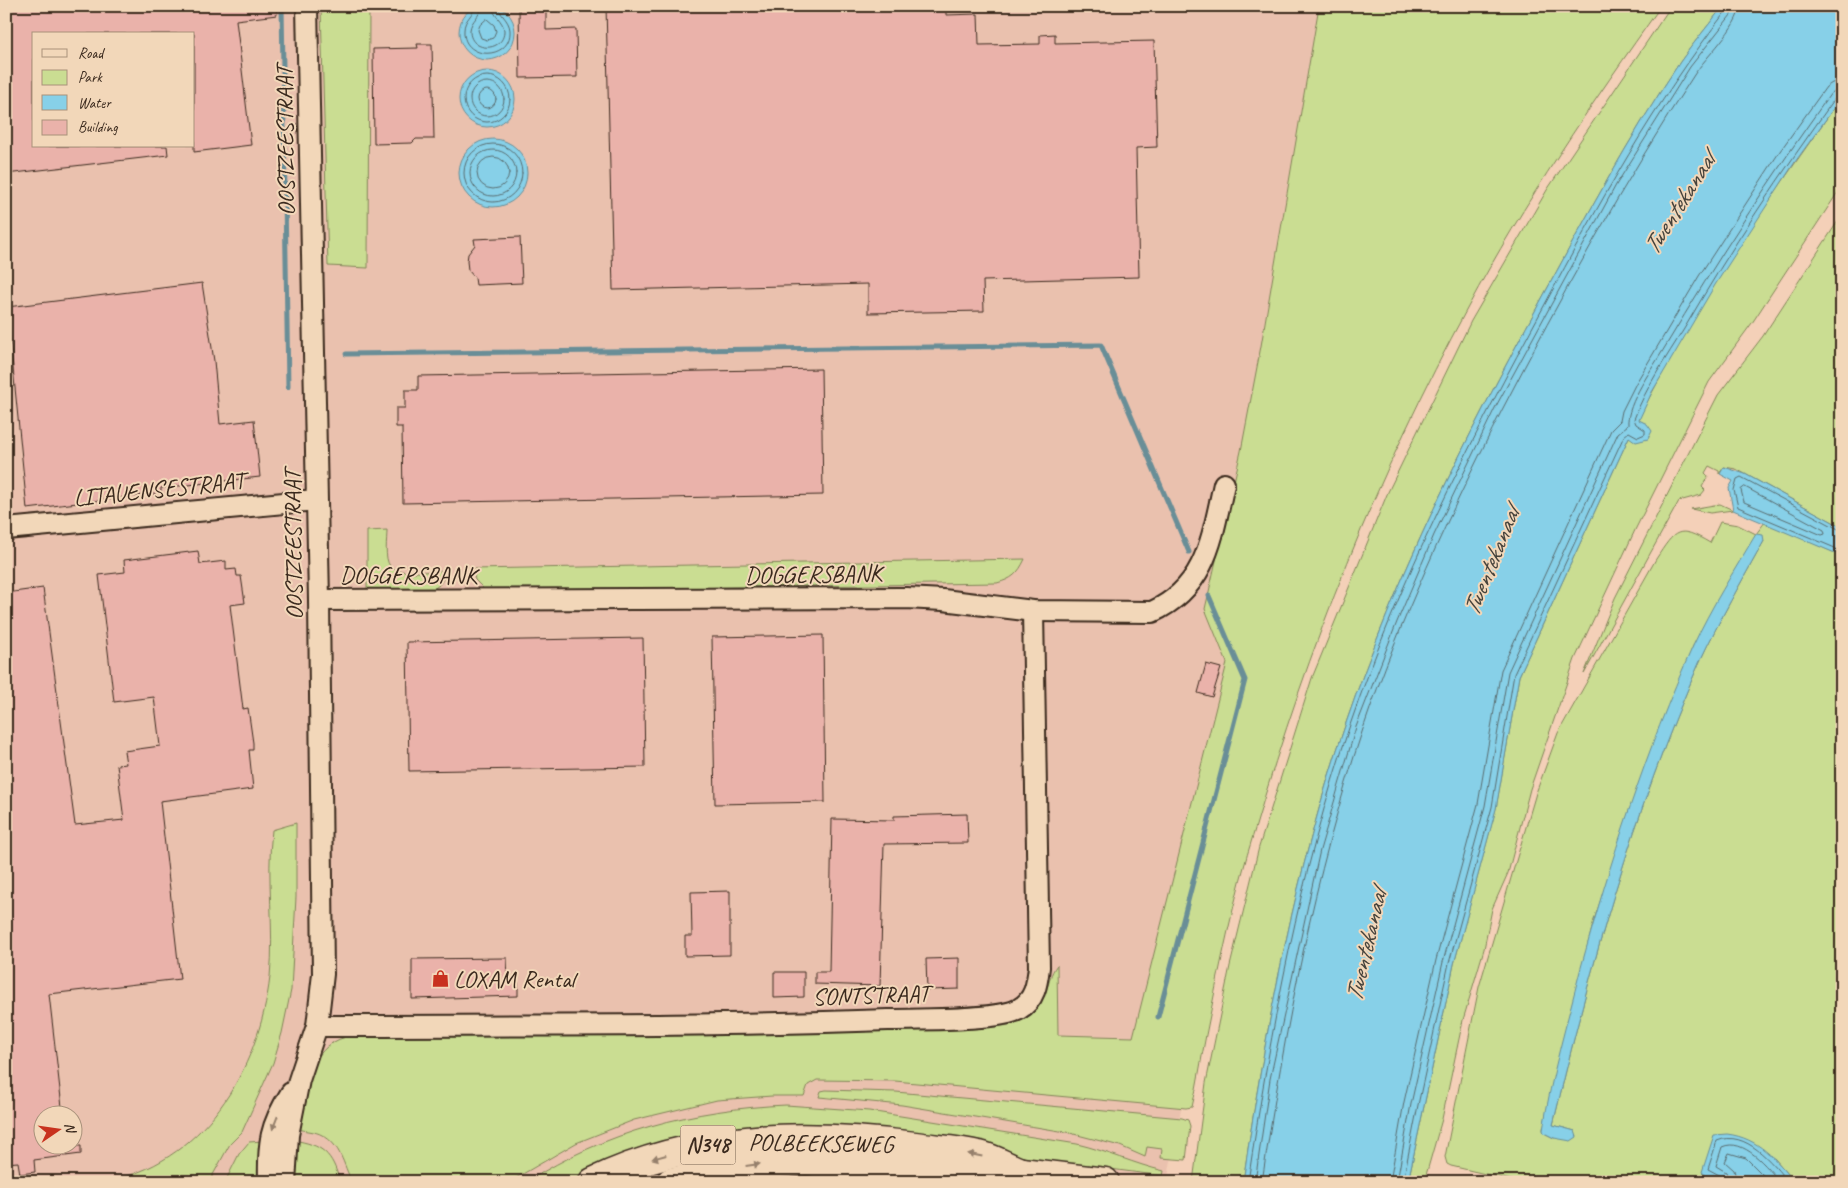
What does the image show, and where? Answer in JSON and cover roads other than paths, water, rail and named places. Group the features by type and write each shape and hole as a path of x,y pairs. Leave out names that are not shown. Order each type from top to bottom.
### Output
{"main road":[{"name":"POLBEEKSEWEG","path":"593,1182 640,1162 679,1151 720,1142 759,1138 828,1138 894,1144 980,1155 1021,1172 1105,1182"},
{"name":"POLBEEKSEWEG","path":"671,1182 716,1170 806,1161 974,1180 1021,1172"}],"street":[{"name":"OOSTZEESTRAAT","path":"285,1182 286,1150 299,1080 317,1026 323,974 319,600 316,500 317,445 308,6"},
{"name":"DOGGERSBANK","path":"319,600 906,598 943,600 1034,611 1152,612 1167,605 1194,580 1210,548 1224,484"},
{"name":"LITAUENSESTRAAT","path":"6,529 316,500"},
{"name":"SONTSTRAAT","path":"317,1026 815,1022 983,1016 1019,1010 1030,1000 1035,992 1039,967 1034,611"},
{"name":"OOSTZEESTRAAT","path":"270,1182 271,1133 278,1114 299,1080"}],"water":[{"path":"487,4 498,6 507,12 513,21 515,32 513,43 507,52 498,58 487,60 476,58 467,52 461,43 459,32 461,21 467,12 476,6"},
{"name":"Twentekanaal","path":"1723,6 1842,6 1842,97 1795,162 1715,285 1652,392 1639,420 1647,424 1652,431 1648,439 1636,442 1629,437 1519,676 1496,809 1454,964 1408,1182 1243,1182 1272,1008 1297,892 1328,779 1346,723 1387,615 1459,456 1573,241 1624,150 1661,91 1685,55"},
{"path":"482,71 492,71 507,79 513,88 515,99 513,110 507,119 492,127 482,127 471,122 464,115 459,104 459,94 464,83 471,76"},
{"path":"486,139 500,139 512,144 522,154 527,166 527,180 522,192 512,202 500,207 486,207 474,202 464,192 459,180 459,166 464,154 474,144"},
{"path":"1724,467 1745,474 1842,527 1842,556 1733,510 1729,488 1733,481 1720,474"},
{"path":"1756,534 1763,535 1764,541 1700,661 1676,717 1634,832 1598,948 1553,1125 1575,1131 1577,1137 1571,1141 1554,1138 1544,1133 1543,1130 1555,1070 1580,971 1630,807 1660,725 1693,646 1715,603"},
{"path":"1727,1134 1748,1140 1766,1151 1795,1182 1746,1183 1709,1177 1702,1172 1714,1135"}],"waterway":[{"path":"282,6 288,387"},
{"path":"346,354 1101,345 1189,552"},
{"path":"1158,1017 1245,680 1209,596"}],"place":[{"name":"LOXAM Rental","path":"440,979"}]}
